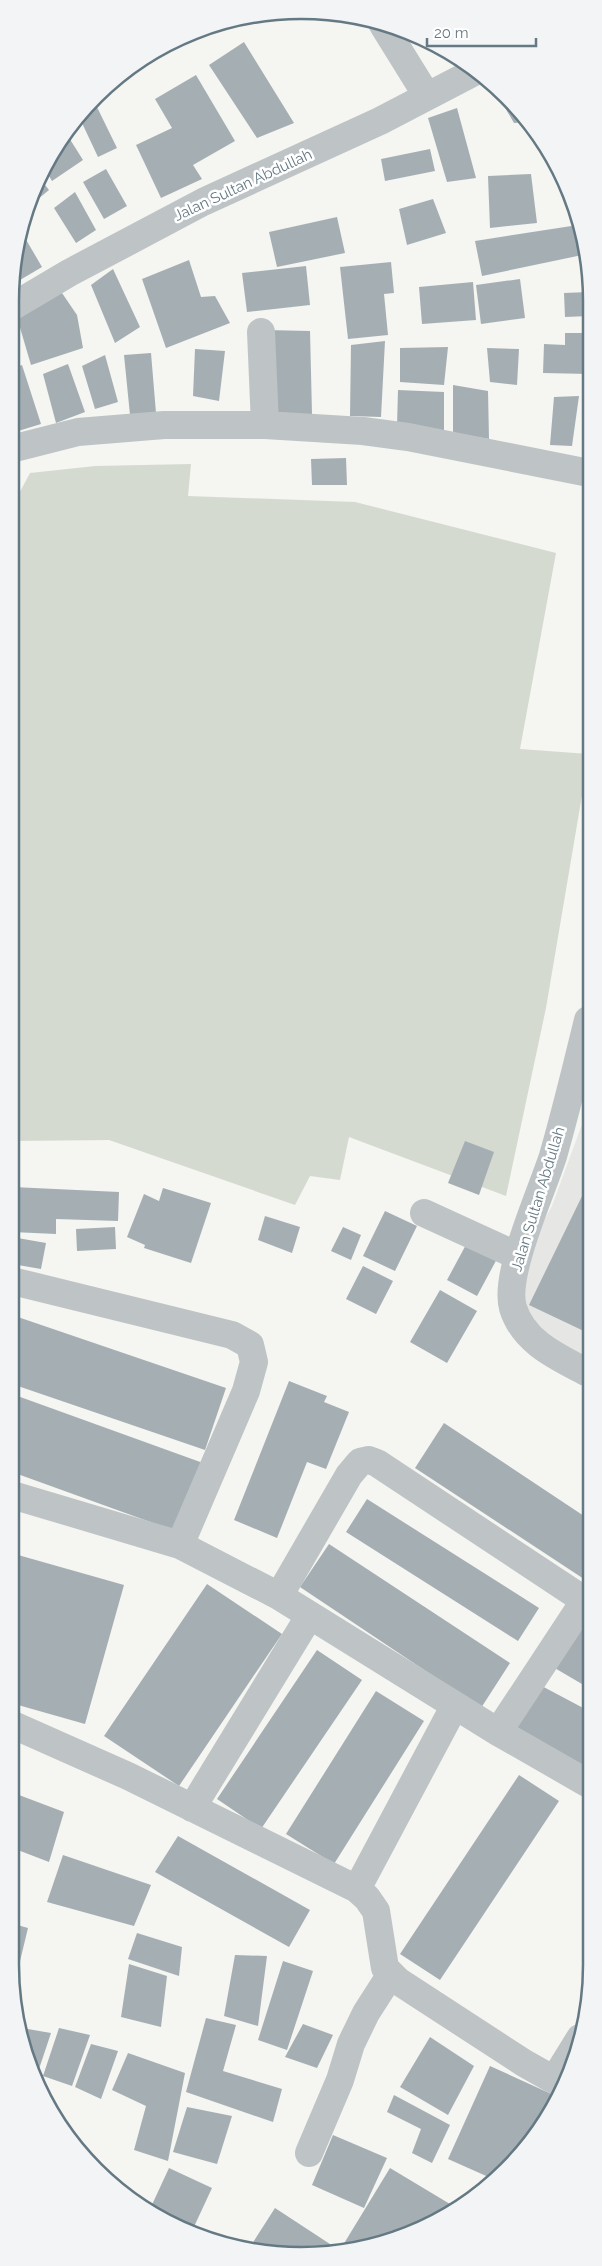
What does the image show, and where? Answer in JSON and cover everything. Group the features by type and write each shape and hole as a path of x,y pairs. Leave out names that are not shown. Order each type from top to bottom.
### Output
{"street":[{"path":"388,33 427,96"},
{"name":"Jalan Sultan Abdullah","path":"19,303 203,202 380,121 469,74"},
{"path":"260,332 265,426"},
{"path":"19,447 78,432 164,426 265,426 362,432 408,438 583,472"},
{"name":"Jalan Sultan Abdullah","path":"583,1039 553,1155 518,1256 511,1294 517,1317 537,1344 583,1370"},
{"path":"424,1213 518,1256"},
{"path":"19,1283 232,1335 250,1345 254,1362 246,1392 180,1545"},
{"path":"279,1596 349,1475 360,1462 369,1460 377,1463 583,1599"},
{"path":"19,1497 180,1545 279,1596 498,1732 583,1781"},
{"path":"498,1732 583,1605"},
{"path":"192,1808 310,1615"},
{"path":"356,1889 455,1705"},
{"path":"19,1728 128,1776 356,1889 367,1898 376,1911 382,1958 387,1972 524,2063 557,2083"},
{"path":"309,2153 340,2080 351,2044 366,2013 391,1974"}],"shaded area":[{"path":"191,464 188,496 355,502 556,553 520,749 583,754 583,789 546,1008 506,1196 349,1137 340,1180 310,1176 295,1205 109,1140 19,1141 19,494 30,473 95,466"},
{"path":"583,1122 583,1362 517,1329 533,1241 552,1206"}],"building":[{"path":"244,42 294,123 257,138 209,65"},
{"path":"196,75 235,141 193,165 202,179 161,198 136,145 172,128 155,99"},
{"path":"502,102 520,123 514,123"},
{"path":"97,106 117,148 98,157 82,123"},
{"path":"457,108 476,178 447,182 428,118"},
{"path":"70,139 83,160 52,181 48,175"},
{"path":"430,149 435,171 385,181 381,159"},
{"path":"106,169 127,206 104,219 83,182"},
{"path":"531,174 537,223 490,228 488,176"},
{"path":"44,184 49,190 38,199"},
{"path":"75,192 96,230 76,243 54,208"},
{"path":"433,199 446,233 407,245 399,209"},
{"path":"337,217 345,253 277,267 269,232"},
{"path":"573,226 580,256 482,276 475,241"},
{"path":"26,239 42,267 19,280"},
{"path":"189,260 201,297 215,296 230,323 166,348 142,279"},
{"path":"391,262 394,293 384,294 388,335 348,339 340,267"},
{"path":"306,266 310,305 247,312 242,273"},
{"path":"113,269 140,327 115,343 91,285"},
{"path":"520,279 525,318 481,324 476,285"},
{"path":"473,282 476,320 422,324 419,287"},
{"path":"583,292 583,316 565,317 564,293"},
{"path":"62,293 77,315 83,348 31,365 19,324 19,313"},
{"path":"266,330 310,331 312,414 268,414"},
{"path":"565,333 583,333 583,374 543,373 544,344 565,345"},
{"path":"385,341 381,417 350,416 351,345"},
{"path":"448,347 444,385 400,382 400,348"},
{"path":"487,348 519,349 517,385 490,382"},
{"path":"195,349 225,351 219,401 193,396"},
{"path":"151,353 156,413 130,415 124,355"},
{"path":"105,355 118,402 95,409 82,366"},
{"path":"68,364 85,412 56,423 43,374"},
{"path":"22,365 41,424 19,431 19,366"},
{"path":"453,385 488,391 489,439 453,433"},
{"path":"398,390 444,392 444,431 397,426"},
{"path":"579,396 572,446 550,445 554,397"},
{"path":"346,458 347,485 312,485 311,459"},
{"path":"465,1141 494,1152 479,1195 448,1183"},
{"path":"19,1187 119,1192 118,1221 56,1219 56,1234 19,1232"},
{"path":"163,1188 211,1203 191,1263 144,1248 145,1245 127,1237 144,1194 159,1201"},
{"path":"583,1194 583,1331 529,1305"},
{"path":"385,1211 417,1226 395,1271 363,1256"},
{"path":"265,1216 300,1227 292,1253 258,1240"},
{"path":"115,1227 116,1249 77,1251 76,1229"},
{"path":"343,1227 361,1235 351,1260 331,1251"},
{"path":"19,1238 46,1243 41,1269 19,1265"},
{"path":"468,1241 498,1257 477,1296 447,1280"},
{"path":"363,1266 393,1281 376,1314 346,1299"},
{"path":"440,1290 477,1311 447,1363 410,1342"},
{"path":"19,1317 226,1388 205,1450 19,1386"},
{"path":"289,1381 327,1396 324,1402 349,1412 326,1469 307,1462 277,1538 234,1520"},
{"path":"19,1397 203,1463 178,1532 19,1475"},
{"path":"444,1423 583,1515 583,1578 415,1468"},
{"path":"367,1499 539,1608 518,1641 346,1532"},
{"path":"329,1544 510,1663 481,1708 300,1587"},
{"path":"19,1555 124,1585 85,1724 19,1705"},
{"path":"207,1584 282,1634 179,1786 104,1736"},
{"path":"579,1622 583,1624 583,1685 553,1667"},
{"path":"317,1650 362,1680 261,1829 217,1799"},
{"path":"538,1684 583,1708 583,1768 512,1730"},
{"path":"376,1691 424,1721 334,1864 286,1834"},
{"path":"519,1775 559,1801 440,1980 400,1954"},
{"path":"19,1795 64,1812 49,1862 19,1850"},
{"path":"178,1836 310,1910 289,1947 155,1872"},
{"path":"63,1855 151,1885 134,1926 47,1902"},
{"path":"19,1926 28,1928 19,1965"},
{"path":"137,1933 182,1947 179,1976 128,1959"},
{"path":"235,1955 267,1956 258,2026 224,2016"},
{"path":"283,1961 313,1971 287,2050 258,2040"},
{"path":"129,1964 167,1976 161,2027 121,2017"},
{"path":"206,2018 236,2025 223,2071 282,2089 273,2122 186,2092"},
{"path":"303,2024 333,2035 317,2068 285,2057"},
{"path":"59,2028 90,2035 72,2086 43,2076"},
{"path":"26,2029 51,2033 39,2070"},
{"path":"430,2037 474,2066 448,2115 400,2087"},
{"path":"91,2044 118,2051 101,2099 75,2087"},
{"path":"128,2053 185,2073 168,2161 134,2150 146,2106 112,2090"},
{"path":"490,2066 552,2094 525,2137 501,2165 488,2177 448,2159"},
{"path":"394,2095 450,2125 432,2163 412,2153 421,2129 387,2112"},
{"path":"187,2107 232,2116 217,2164 173,2152"},
{"path":"333,2135 387,2158 364,2208 312,2185"},
{"path":"169,2168 212,2188 194,2226 152,2205"},
{"path":"390,2168 450,2204 409,2226 374,2238 344,2244"},
{"path":"275,2208 332,2246 283,2247 253,2243"}]}
